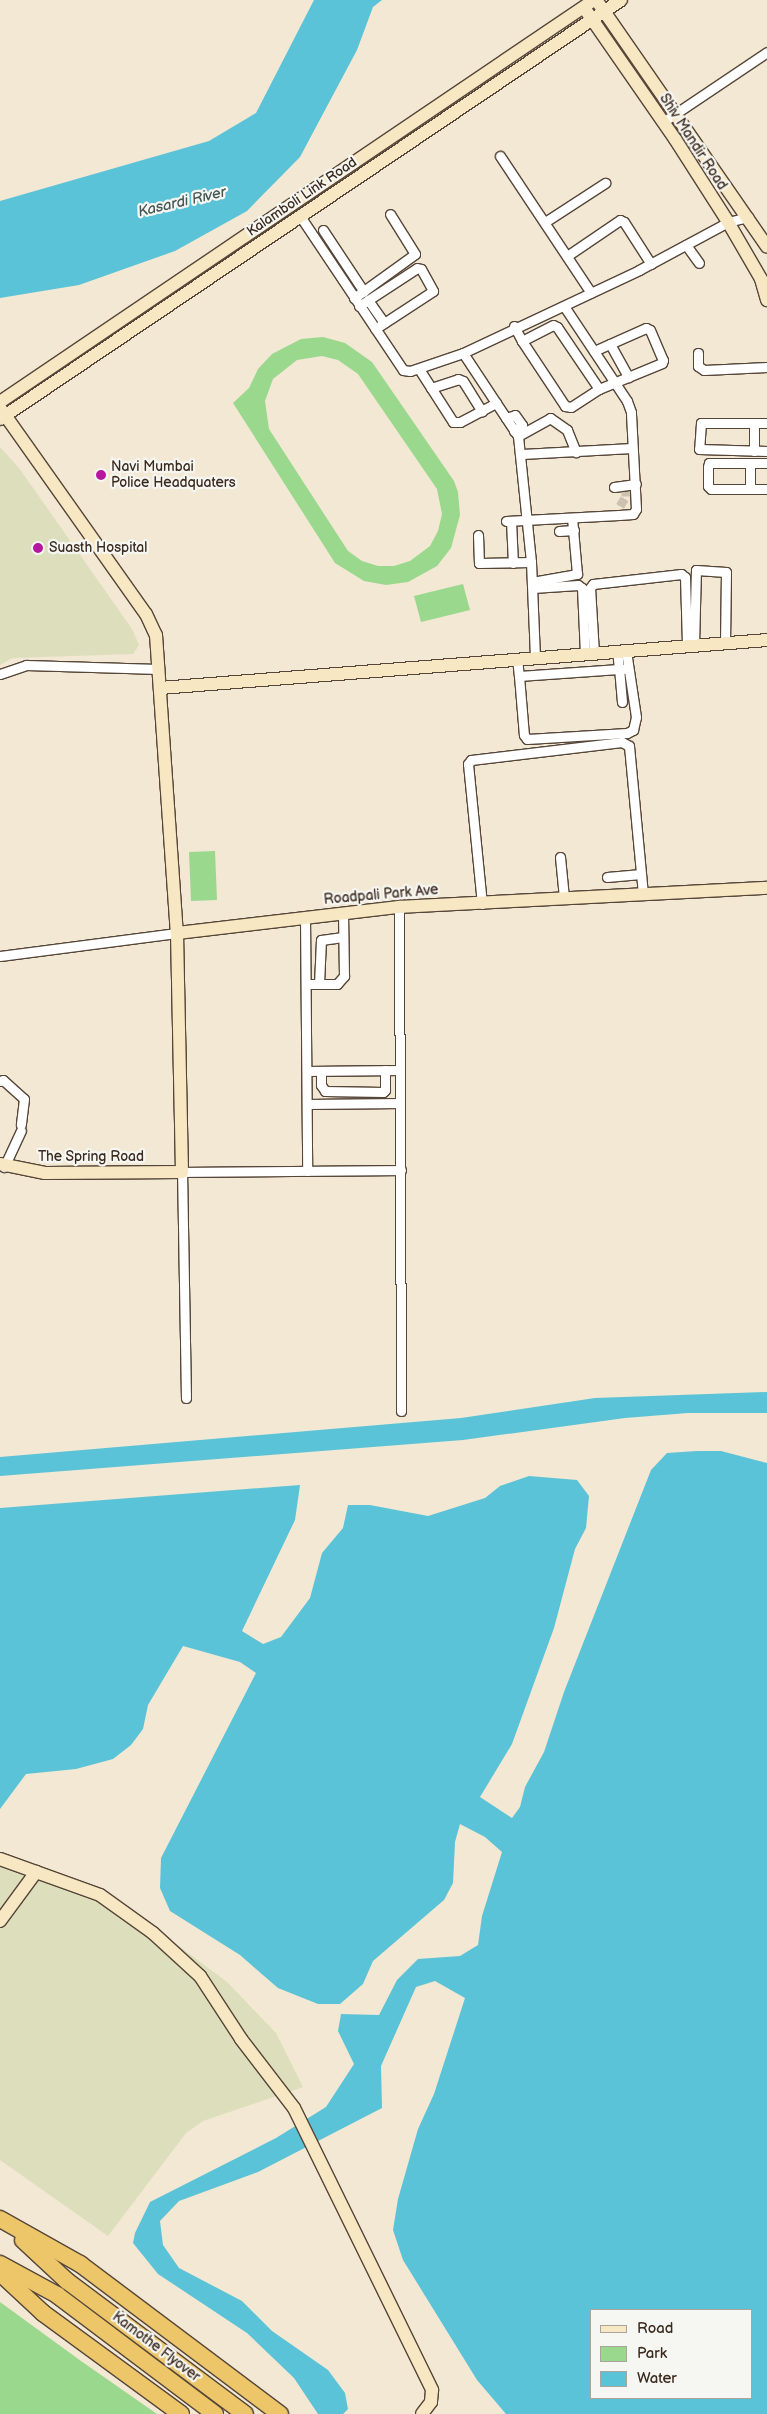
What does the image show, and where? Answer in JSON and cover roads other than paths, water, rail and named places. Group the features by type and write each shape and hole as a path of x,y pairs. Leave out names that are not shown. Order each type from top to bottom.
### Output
{"highway":[{"name":"Kamothe Flyover","path":"0,2219 67,2281 245,2414"},
{"path":"0,2219 80,2264 278,2412"},
{"name":"Kamothe Flyover","path":"0,2264 56,2295 215,2414"},
{"path":"0,2273 43,2313 181,2414"}],"street":[{"name":"Kalamboli Link Road","path":"2,414 621,0"},
{"name":"Kalamboli Link Road","path":"0,402 591,2"},
{"name":"Shiv Mandir Road","path":"591,2 604,11 767,247"},
{"name":"Shiv Mandir Road","path":"591,2 592,19 663,122 728,222 761,279 767,300"},
{"path":"663,122 767,52"},
{"path":"500,156 546,222 591,293"},
{"path":"546,222 605,183"},
{"path":"366,296 415,254 390,214"},
{"path":"300,216 403,370 419,368 463,353 514,326 564,306 651,264 728,222 748,217"},
{"path":"567,256 620,220 651,264"},
{"path":"323,230 384,323"},
{"path":"686,245 698,263"},
{"path":"326,256 337,251"},
{"path":"357,302 417,268 421,268 433,287 433,291 375,329"},
{"path":"513,563 508,521 599,516 619,510 634,514 636,509 636,484 630,412 614,382 564,306"},
{"path":"522,341 553,325 557,327 599,389"},
{"path":"514,326 565,406 571,407 599,389 662,364 650,330 594,351"},
{"path":"610,344 628,376"},
{"path":"463,353 516,434 522,454 533,585 535,657"},
{"path":"698,353 698,366 704,370 767,367"},
{"path":"419,368 453,422 460,422 496,403"},
{"path":"431,388 458,380 462,382 482,411"},
{"path":"2,414 146,614 156,635 177,933 186,1398"},
{"path":"516,434 550,418 562,423 573,441 576,452"},
{"path":"767,423 701,423 699,449 767,452"},
{"path":"754,423 754,451"},
{"path":"564,442 573,441"},
{"path":"522,454 632,448"},
{"path":"767,463 709,463 708,467 708,486 711,489 767,489"},
{"path":"750,463 750,488"},
{"path":"614,487 636,484"},
{"path":"599,506 599,516"},
{"path":"533,585 577,574 572,518"},
{"path":"559,531 574,530"},
{"path":"478,535 479,564 531,562"},
{"path":"691,646 696,570 726,572 725,643"},
{"path":"589,653 590,588 593,584 681,574 685,577 691,646"},
{"path":"533,585 578,585 582,588 589,653"},
{"path":"160,688 517,658 767,640"},
{"path":"517,658 524,734 532,741 633,730 636,717 621,651"},
{"path":"0,674 26,665 159,669"},
{"path":"519,676 624,668"},
{"path":"622,702 624,668"},
{"path":"482,904 468,764 471,760 622,742 629,746 643,894"},
{"path":"560,858 564,898"},
{"path":"607,877 641,874"},
{"name":"Roadpali Park Ave","path":"0,956 305,917 399,907 767,888"},
{"path":"399,907 401,1411"},
{"path":"306,984 337,984 344,976 343,913"},
{"path":"305,917 307,1171"},
{"path":"318,984 321,940 343,937"},
{"path":"322,1071 321,1085 325,1091 382,1092 385,1090 385,1070"},
{"path":"307,1071 400,1070"},
{"path":"0,1081 3,1080 24,1099 21,1128 2,1166"},
{"path":"307,1104 400,1102"},
{"name":"The Spring Road","path":"2,1166 44,1173 182,1172"},
{"path":"182,1172 401,1170"},
{"path":"0,1859 100,1895 153,1933 200,1976 242,2039 294,2108 432,2390 431,2402 422,2414"},
{"path":"0,1921 36,1872"}],"water":[{"name":"Kasardi River","path":"314,0 382,0 373,7 357,50 300,157 247,211 175,251 79,285 0,298 0,201 209,141 256,113"},
{"path":"767,1392 767,1413 688,1413 625,1418 463,1440 0,1476 0,1457 461,1418 595,1398"},
{"path":"697,1451 721,1451 767,1463 767,2414 506,2414 477,2380 403,2260 393,2230 398,2199 418,2129 434,2094 465,1998 435,1981 416,1987 381,2066 382,2108 258,2172 179,2201 160,2221 163,2245 179,2268 242,2301 272,2331 328,2370 345,2393 348,2409 343,2414 318,2414 294,2378 247,2333 158,2274 133,2243 135,2233 150,2202 276,2138 326,2107 354,2064 338,2031 341,2014 379,2015 397,1980 418,1959 460,1956 478,1945 482,1916 502,1852 485,1837 460,1824 455,1842 453,1883 444,1900 373,1961 363,1984 340,2004 318,2004 278,1988 240,1955 170,1911 160,1888 161,1858 256,1673 240,1662 183,1646 148,1705 143,1729 131,1745 113,1759 76,1769 26,1774 0,1809 0,1508 300,1485 295,1520 242,1631 263,1644 281,1637 310,1598 322,1553 343,1528 348,1505 370,1505 428,1516 485,1498 500,1486 529,1476 577,1480 589,1496 586,1528 575,1549 554,1628 512,1744 480,1797 512,1818 520,1807 525,1787 544,1752 564,1692 651,1470 667,1453"}],"tunnel":[{"path":"620,506 626,496 626,487"}],"place":[{"name":"Navi Mumbai Police Headquaters","path":"101,475"},
{"name":"Suasth Hospital","path":"38,548"}]}
